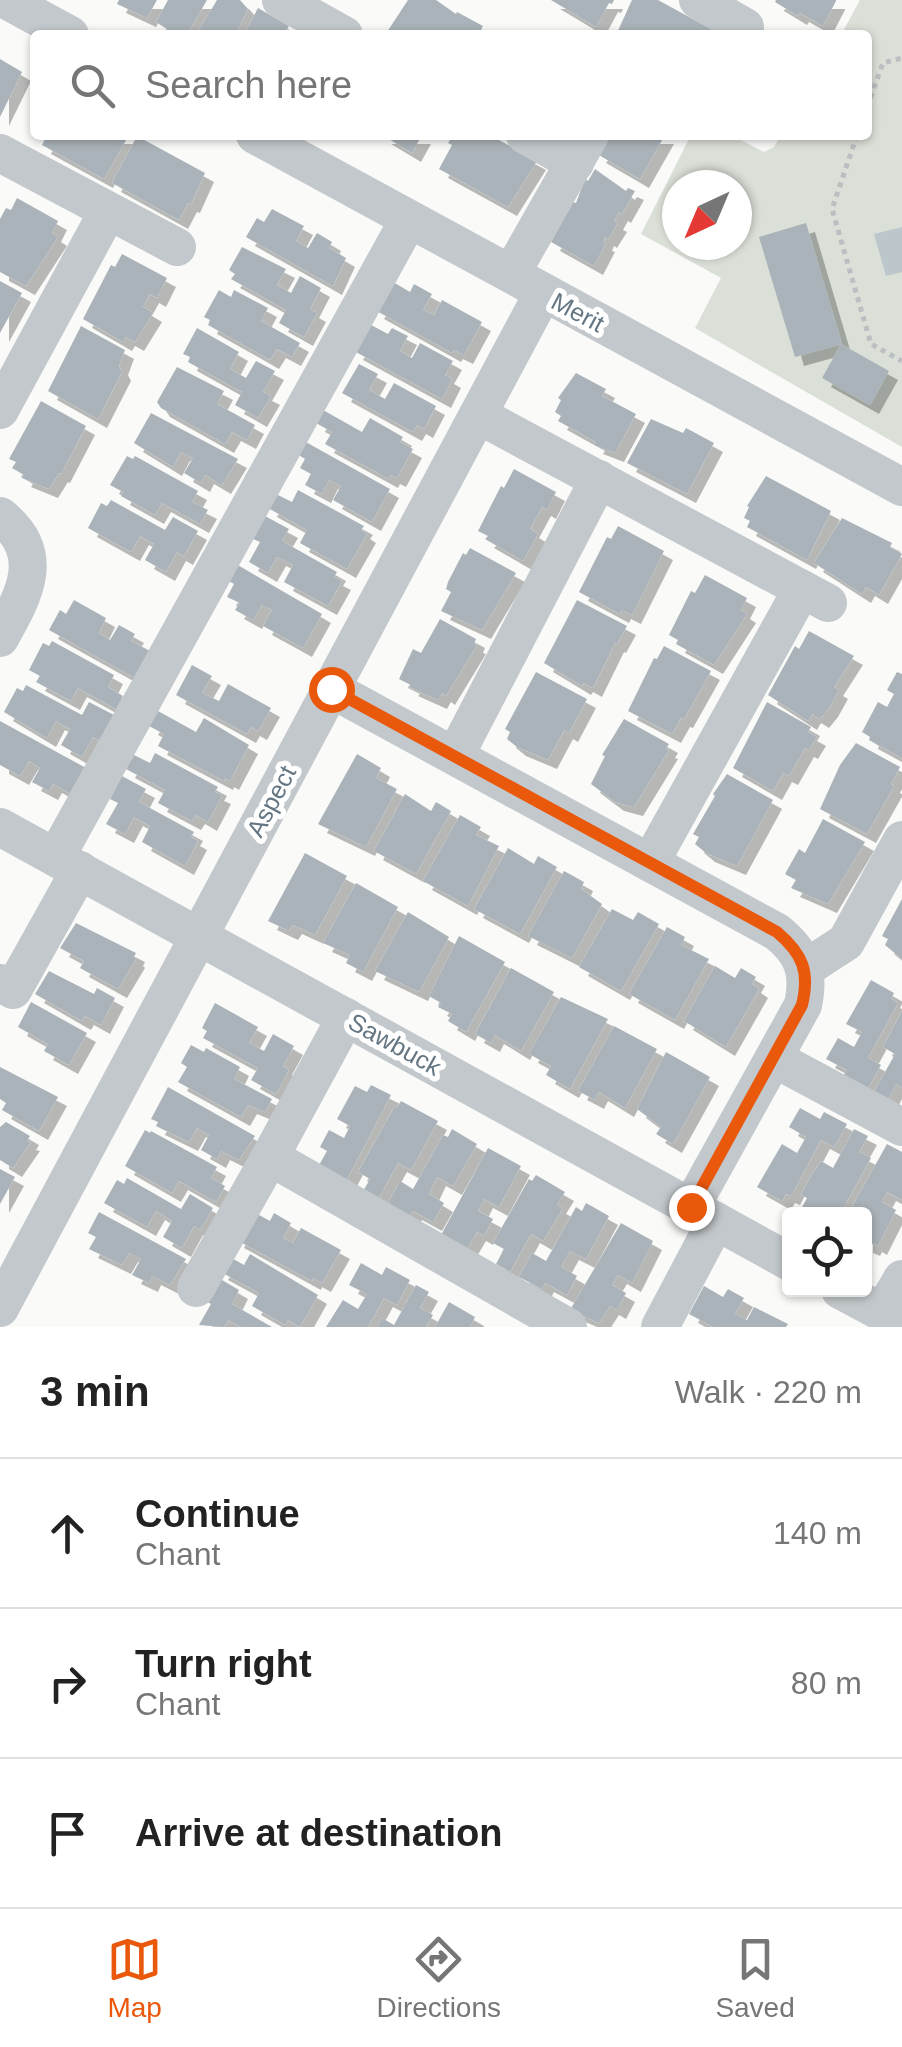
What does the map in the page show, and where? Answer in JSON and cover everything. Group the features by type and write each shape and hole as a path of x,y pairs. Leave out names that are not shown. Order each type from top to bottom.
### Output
{"street":[{"path":"6,0 61,30"},
{"path":"280,0 343,25"},
{"path":"698,0 748,21"},
{"name":"Merit","path":"272,140 543,294 902,487"},
{"path":"511,274 582,149 545,140"},
{"path":"0,153 177,247"},
{"path":"0,410 108,210"},
{"path":"4,996 68,864 409,220"},
{"name":"Aspect","path":"0,1308 543,294"},
{"path":"478,415 815,596 650,863"},
{"path":"456,756 599,479"},
{"path":"0,516 24,543 30,572 20,603 0,638"},
{"path":"331,689 777,932 792,944 806,968 802,1005 703,1214 660,1327"},
{"name":"Sawbuck","path":"0,827 782,1258"},
{"path":"806,968 846,942 902,840"},
{"path":"196,1288 346,1017"},
{"path":"775,1059 902,1126"},
{"path":"270,1157 568,1327"},
{"path":"853,1297 892,1318 902,1278"}],"path":[{"path":"872,92 882,63 902,58"},
{"path":"855,140 832,209 871,344 902,361"}],"shaded area":[{"path":"860,0 902,0 902,447 695,328 721,278 688,260 752,260 752,170 673,170 688,140 741,140 764,152 778,140 872,140 872,30 844,30"},
{"path":"662,192 662,246 641,234"},
{"path":"902,227 902,272 886,276 874,234"}],"building":[{"path":"119,0 157,0 147,18 117,4"},
{"path":"168,0 207,0 190,30 168,30 156,22"},
{"path":"217,0 240,0 248,9 238,30 199,30"},
{"path":"408,0 436,0 483,26 481,30 388,30"},
{"path":"551,0 614,0 596,27"},
{"path":"632,0 658,0 713,30 618,30"},
{"path":"776,0 836,1 823,26 800,13 798,16"},
{"path":"258,8 289,26 287,30 247,30"},
{"path":"0,59 22,72 0,117"},
{"path":"44,140 126,140 104,179 42,145"},
{"path":"135,140 144,140 205,173 179,220 112,183"},
{"path":"390,140 419,140 412,153"},
{"path":"499,140 537,161 508,207 439,169 452,145 448,143"},
{"path":"607,140 662,140 640,179 597,154"},
{"path":"595,169 626,191 635,191 622,214 619,212 614,221 618,223 608,239 605,237 606,243 594,266 551,242 573,202 576,203 585,179 588,181"},
{"path":"17,198 58,221 52,233 58,237 26,286 0,272 0,219"},
{"path":"272,209 304,226 296,241 308,248 317,233 332,242 329,248 346,258 333,286 246,237 257,218 264,222"},
{"path":"806,223 842,344 795,357 759,237"},
{"path":"242,247 286,269 277,285 291,293 300,276 321,288 310,309 317,313 304,337 279,323 286,310 231,279 235,274 229,270"},
{"path":"122,254 167,278 157,298 150,294 143,307 153,313 135,342 126,337 123,342 83,319 111,265 115,267"},
{"path":"0,281 22,293 0,333"},
{"path":"393,282 410,292 414,284 432,294 423,310 434,315 442,300 482,322 464,355 454,350 452,353 375,310"},
{"path":"219,290 231,297 234,290 268,308 261,321 300,343 292,357 277,349 270,360 208,325 210,320 204,317"},
{"path":"371,325 388,334 392,328 408,336 400,351 412,358 420,343 453,361 445,375 452,379 442,399 354,351"},
{"path":"81,326 125,350 119,366 122,372 98,419 48,391"},
{"path":"197,328 239,352 230,369 246,378 256,361 275,371 263,392 271,396 258,418 235,405 242,392 188,362 190,357 183,354"},
{"path":"841,344 889,371 870,405 822,378"},
{"path":"359,364 378,374 369,390 385,399 394,383 436,406 424,429 417,425 413,432 342,393"},
{"path":"177,367 224,391 217,404 255,425 247,440 232,432 225,444 161,408 157,402"},
{"path":"576,373 606,389 602,396 636,414 615,453 594,445 596,442 558,421 558,398"},
{"path":"41,401 86,426 49,489 22,478 24,475 12,468 16,462 9,459"},
{"path":"323,410 362,432 370,418 403,437 400,442 413,449 397,478 391,475 389,479 325,444 332,432 316,423"},
{"path":"151,413 238,459 222,485 205,475 201,483 184,473 193,458 181,452 173,467 134,443"},
{"path":"651,419 683,433 686,428 714,443 687,494 627,463"},
{"path":"304,441 390,489 372,522 333,500 341,486 329,480 322,494 305,485 311,474 300,468 305,459 297,454"},
{"path":"127,456 135,456 198,491 192,502 208,510 200,524 162,503 155,515 121,496 123,492 110,485"},
{"path":"514,469 556,492 530,529 538,534 523,561 478,531"},
{"path":"766,476 831,511 807,560 747,527 747,506"},
{"path":"298,490 364,526 361,530 367,534 347,569 300,543 307,530 268,508 276,494 292,502"},
{"path":"111,500 165,530 173,517 198,531 184,556 177,552 166,572 145,560 154,544 140,536 131,552 88,528 101,503 107,506"},
{"path":"265,516 289,529 282,541 337,572 334,577 342,581 328,606 284,582 293,565 277,557 268,573 249,562 260,542 253,539"},
{"path":"842,518 892,543 890,547 902,554 879,595 866,587 862,594 814,563"},
{"path":"618,526 664,551 632,615 622,610 620,614 579,592 607,537 611,539"},
{"path":"470,548 516,573 482,630 441,611 451,592 446,589 448,582 463,553 466,555"},
{"path":"236,564 322,614 303,648 263,626 272,610 262,605 253,620 235,610 240,603 227,597 234,584 227,580"},
{"path":"705,575 747,598 741,610 747,614 714,665 676,644 678,640 669,635 691,591 695,593"},
{"path":"74,600 106,618 99,633 110,640 119,625 135,634 131,641 150,651 135,678 49,630 60,610 66,614"},
{"path":"577,600 627,626 593,688 584,683 582,686 544,663"},
{"path":"440,619 476,639 477,645 446,696 442,693 438,700 399,679 413,649 421,653"},
{"path":"809,631 854,656 834,687 839,690 829,708 820,719 812,714 808,721 768,695 795,646 799,649"},
{"path":"52,641 114,675 108,687 123,696 116,709 78,688 71,701 36,682 40,676 29,670 43,643 49,646"},
{"path":"664,646 711,671 672,734 628,711"},
{"path":"192,665 212,676 202,693 219,701 228,684 271,708 258,731 251,727 247,734 176,695"},
{"path":"536,672 587,699 569,733 564,730 548,760 517,747 507,739 510,732 505,729"},
{"path":"897,672 902,674 902,758 862,732 878,702 887,707 894,694 887,690"},
{"path":"26,685 82,715 89,702 114,715 100,741 93,737 82,757 61,745 70,729 56,721 47,738 4,712 17,688 23,691"},
{"path":"767,702 811,727 808,732 817,737 809,750 805,748 789,776 783,773 773,791 733,768"},
{"path":"158,711 196,732 204,718 249,745 230,781 158,746 164,734 149,726"},
{"path":"624,719 669,744 634,807 615,802 591,784 605,756 602,755"},
{"path":"0,721 86,768 71,794 53,784 49,791 32,782 40,768 29,761 20,776 0,765"},
{"path":"856,743 900,767 891,784 894,786 867,834 820,809 840,765"},
{"path":"155,753 218,787 215,792 222,795 208,822 196,815 192,821 158,803 165,790 126,769 134,755 150,763"},
{"path":"357,754 381,768 376,778 397,789 366,847 318,824"},
{"path":"727,774 773,800 737,866 706,853 695,844 699,837 693,834"},
{"path":"122,776 146,789 139,802 194,832 191,837 198,841 185,866 142,842 150,826 134,817 125,834 106,824 118,803 110,799"},
{"path":"405,794 431,811 436,802 451,811 416,874 374,851"},
{"path":"460,815 481,827 476,835 499,846 468,906 423,881"},
{"path":"823,819 865,842 828,904 791,888 796,880 785,874 799,849 805,853"},
{"path":"508,848 534,864 538,856 557,867 520,934 474,909"},
{"path":"305,853 347,876 315,935 293,925 289,931 268,921"},
{"path":"564,871 584,882 581,889 602,904 572,958 528,936"},
{"path":"356,883 398,907 363,972 346,963 350,955 323,943"},
{"path":"902,899 902,959 885,945 888,939 882,936"},
{"path":"612,909 633,920 638,912 659,924 621,991 579,967"},
{"path":"408,912 449,937 419,992 375,971"},
{"path":"76,923 136,953 118,989 80,968 84,961 60,948"},
{"path":"667,927 685,937 681,945 709,959 675,1020 629,994"},
{"path":"459,936 505,962 466,1032 448,1021 452,1014 438,1007 441,1003 429,996"},
{"path":"715,966 735,978 741,968 756,977 752,984 759,989 726,1047 684,1021"},
{"path":"511,968 554,992 521,1051 495,1035 491,1043 475,1034"},
{"path":"49,971 94,994 97,988 115,998 101,1025 85,1016 82,1021 35,994"},
{"path":"871,980 894,993 891,999 898,1003 868,1058 881,1065 867,1090 843,1076 847,1070 826,1059 838,1038 854,1047 862,1032 846,1024"},
{"path":"561,997 608,1019 570,1089 546,1075 551,1066 529,1054"},
{"path":"31,1002 87,1033 69,1065 44,1051 48,1044 18,1027"},
{"path":"215,1003 258,1027 249,1043 264,1051 273,1034 294,1046 283,1066 289,1070 276,1094 251,1080 258,1068 203,1038 207,1031 202,1028"},
{"path":"902,1011 902,1088 896,1084 888,1100 874,1092 895,1054 883,1047"},
{"path":"614,1026 657,1049 625,1108 599,1092 595,1100 578,1091"},
{"path":"191,1045 204,1052 206,1048 240,1067 234,1079 272,1099 265,1112 248,1105 241,1117 178,1082 187,1067 181,1063"},
{"path":"666,1052 710,1077 673,1144 656,1134 661,1127 637,1109"},
{"path":"0,1067 58,1097 39,1131 2,1110 6,1103 0,1099"},
{"path":"371,1085 391,1095 344,1185 318,1167 327,1151 320,1147 329,1130 344,1138 350,1126 337,1119 355,1086 367,1092"},
{"path":"168,1087 255,1136 239,1160 221,1151 217,1159 201,1150 209,1135 197,1128 189,1142 156,1126 158,1122 151,1119"},
{"path":"401,1101 438,1121 411,1170 398,1163 377,1201 362,1193 370,1179 358,1172"},
{"path":"800,1108 820,1119 824,1112 847,1124 834,1147 821,1140 791,1196 786,1194 782,1201 757,1187 782,1144 797,1153 806,1137 789,1127"},
{"path":"6,1122 30,1136 27,1141 31,1142 13,1168 0,1160 0,1127"},
{"path":"452,1129 477,1144 453,1186 437,1177 429,1194 444,1203 433,1222 413,1211 409,1217 387,1205 400,1181 413,1189 443,1135 448,1137"},
{"path":"854,1129 868,1136 859,1152 871,1158 844,1207 802,1207 807,1198 801,1195 821,1161 833,1168"},
{"path":"145,1130 217,1167 211,1178 225,1186 216,1202 179,1181 172,1193 125,1166"},
{"path":"887,1144 902,1152 902,1200 887,1192 882,1202 896,1210 878,1246 872,1245 872,1207 852,1207"},
{"path":"488,1148 521,1166 499,1207 484,1199 478,1211 493,1219 484,1236 477,1232 467,1249 440,1237"},
{"path":"0,1169 15,1177 0,1204"},
{"path":"536,1175 565,1192 557,1205 563,1208 543,1241 531,1234 510,1272 496,1264 504,1249 493,1243 529,1179 532,1181"},
{"path":"127,1178 181,1209 190,1194 213,1208 200,1230 194,1226 182,1248 163,1237 172,1221 156,1211 147,1227 104,1203 117,1180 124,1184"},
{"path":"586,1203 609,1216 586,1259 570,1251 561,1267 577,1276 567,1295 545,1283 542,1289 519,1277 532,1253 546,1261 576,1207 582,1211"},
{"path":"250,1210 270,1221 274,1213 291,1223 283,1238 293,1243 301,1228 341,1250 322,1283 235,1239"},
{"path":"99,1212 186,1259 170,1285 152,1276 149,1283 132,1275 141,1259 129,1253 122,1265 89,1249 96,1237 88,1233"},
{"path":"621,1223 653,1241 632,1283 618,1275 612,1285 626,1293 617,1310 610,1306 599,1323 570,1310"},
{"path":"250,1254 318,1295 300,1327 288,1320 285,1325 252,1306 259,1293 219,1271 228,1256 244,1265"},
{"path":"361,1263 382,1275 386,1267 410,1280 397,1305 384,1298 368,1327 326,1327 343,1300 358,1309 367,1294 349,1285"},
{"path":"217,1277 239,1290 232,1304 272,1327 241,1327 228,1320 224,1327 199,1325 211,1304 204,1300"},
{"path":"416,1285 429,1292 420,1308 433,1315 426,1327 377,1327 382,1318 394,1325"},
{"path":"704,1286 723,1297 728,1289 744,1298 735,1314 747,1320 754,1307 788,1324 713,1327 689,1314"},
{"path":"449,1302 475,1317 470,1327 435,1327"}],"route":[{"path":"331,689 777,932 792,944 806,968 802,1005 691,1207"}]}
